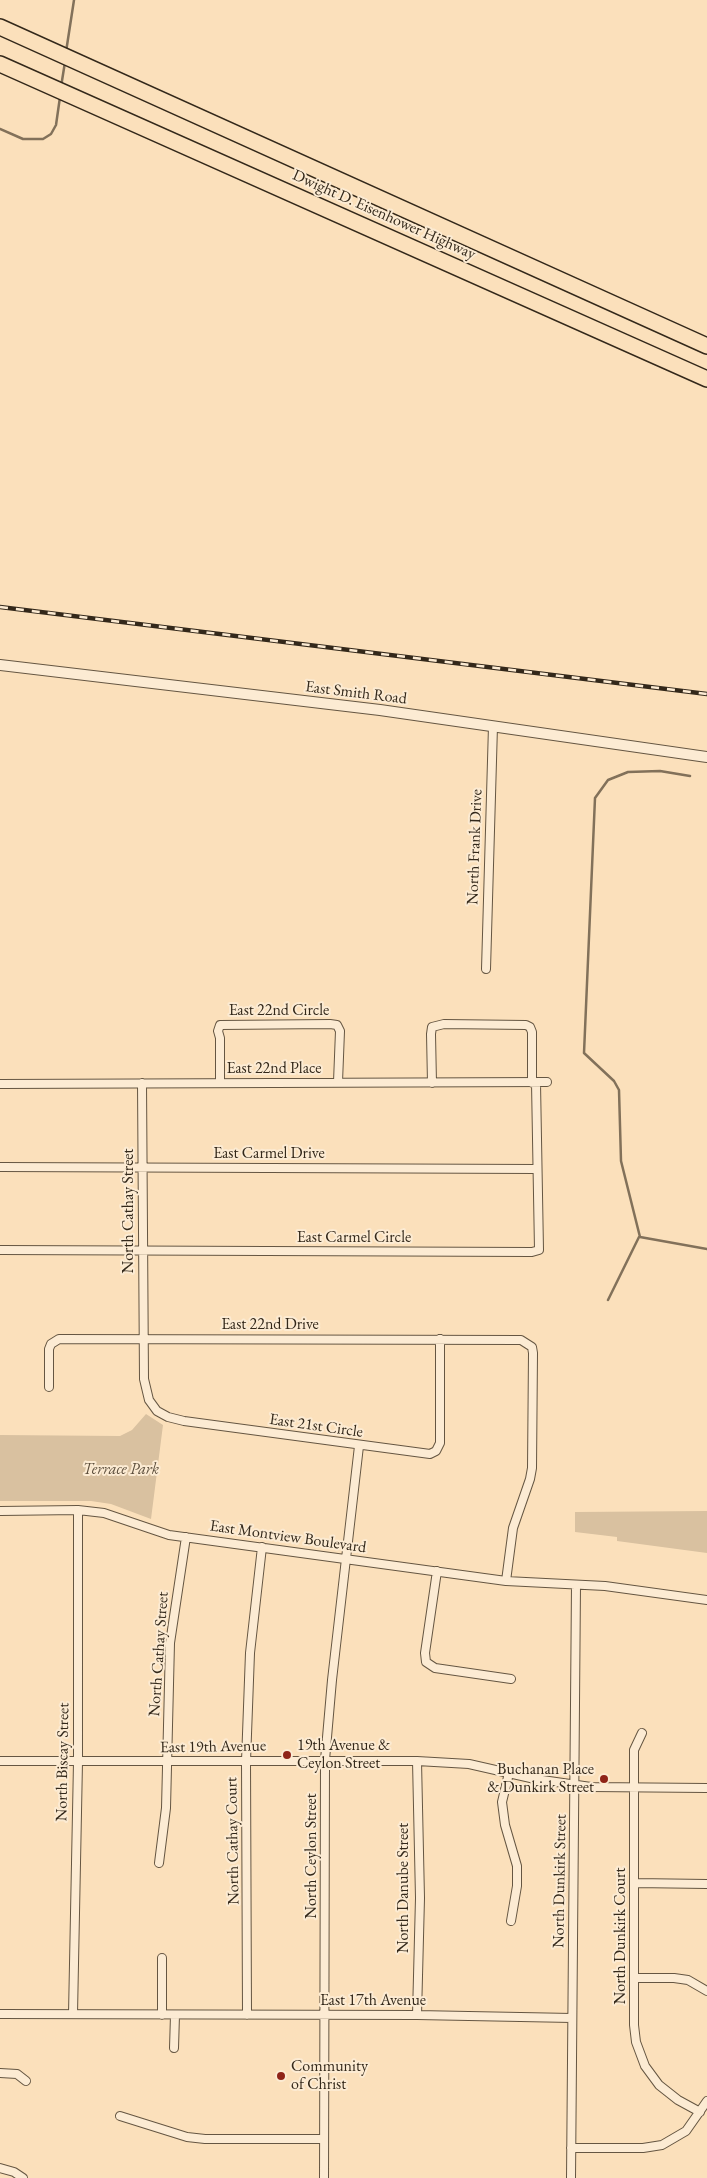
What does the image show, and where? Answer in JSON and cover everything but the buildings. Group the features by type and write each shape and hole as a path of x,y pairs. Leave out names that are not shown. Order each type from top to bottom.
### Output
{"highway":[{"path":"0,18 51,48"},
{"path":"0,27 51,48"},
{"name":"Dwight D. Eisenhower Highway","path":"51,48 383,201 707,346"},
{"path":"0,64 46,85"},
{"path":"0,69 46,85"},
{"name":"Dwight D. Eisenhower Highway","path":"46,85 707,379"}],"street":[{"name":"East Smith Road","path":"0,665 493,726 707,757"},
{"name":"North Frank Drive","path":"486,969 493,726"},
{"name":"East 22nd Circle","path":"220,1082 220,1038 218,1031 220,1025 330,1024 337,1025 340,1030 338,1082"},
{"path":"432,1083 432,1028 444,1024 520,1024 530,1027 532,1032 534,1083"},
{"name":"East 22nd Place","path":"0,1084 547,1082"},
{"name":"North Cathay Street","path":"142,1083 144,1338"},
{"name":"East Carmel Circle","path":"0,1250 532,1252 539,1250 534,1083"},
{"name":"East Carmel Drive","path":"0,1167 537,1169"},
{"name":"East 22nd Drive","path":"50,1387 49,1349 54,1341 144,1338 521,1340 532,1347 534,1358 532,1468 513,1528 506,1581"},
{"name":"East 21st Circle","path":"144,1338 146,1391 154,1407 162,1414 184,1422 427,1454 436,1451 440,1443 440,1339"},
{"name":"North Ceylon Street","path":"324,2178 326,2016 325,1760 345,1558 359,1446"},
{"name":"East Montview Boulevard","path":"0,1511 78,1510 112,1514 153,1530 186,1537 506,1581 605,1586 707,1600"},
{"name":"North Biscay Street","path":"73,2014 78,1762 78,1510"},
{"name":"North Cathay Street","path":"159,1863 166,1808 170,1643 186,1537"},
{"name":"North Cathay Court","path":"247,2015 246,1761 250,1653 262,1547"},
{"path":"437,1571 425,1652 426,1662 435,1668 511,1679"},
{"name":"North Dunkirk Street","path":"571,2178 576,1585"},
{"name":"North Dunkirk Court","path":"642,1733 634,1750 634,2025 636,2042 643,2061 659,2085 672,2096 700,2112"},
{"name":"East 19th Avenue","path":"0,1761 417,1761 469,1764 574,1785 707,1788"},
{"name":"North Danube Street","path":"417,1761 420,1898 417,2015"},
{"path":"509,1773 502,1802 505,1825 517,1866 517,1886 511,1921"},
{"path":"635,1883 707,1884"},
{"path":"162,1958 162,2015"},
{"path":"634,1978 688,1980 707,1991"},
{"name":"East 17th Avenue","path":"0,2014 417,2015 572,2018"},
{"path":"174,2048 175,2015"},
{"path":"0,2073 17,2074 26,2081"},
{"path":"571,2148 643,2148 662,2145 686,2131 707,2100"},
{"path":"120,2116 187,2137 205,2140 324,2139"},
{"path":"0,2168 14,2172 23,2178"}],"green space":[{"name":"Terrace Park","path":"146,1414 163,1425 151,1519 111,1504 91,1501 0,1501 0,1435 120,1436 132,1430"},
{"path":"707,1511 707,1553 617,1541 617,1537 575,1532 575,1512"}],"waterway":[{"path":"66,52 74,0"},
{"path":"61,87 65,62"},
{"path":"0,129 23,139 43,139 51,134 56,125 60,97"},
{"path":"690,776 660,771 628,772 608,780 595,798 584,1053 614,1081 619,1090 621,1161 640,1237 707,1249"},
{"path":"608,1300 639,1237"}],"railway":[{"path":"0,607 707,694"}],"place":[{"name":"19th Avenue & Ceylon Street","path":"287,1755"},
{"name":"Buchanan Place & Dunkirk Street","path":"604,1779"},
{"name":"Community of Christ","path":"281,2076"}]}
